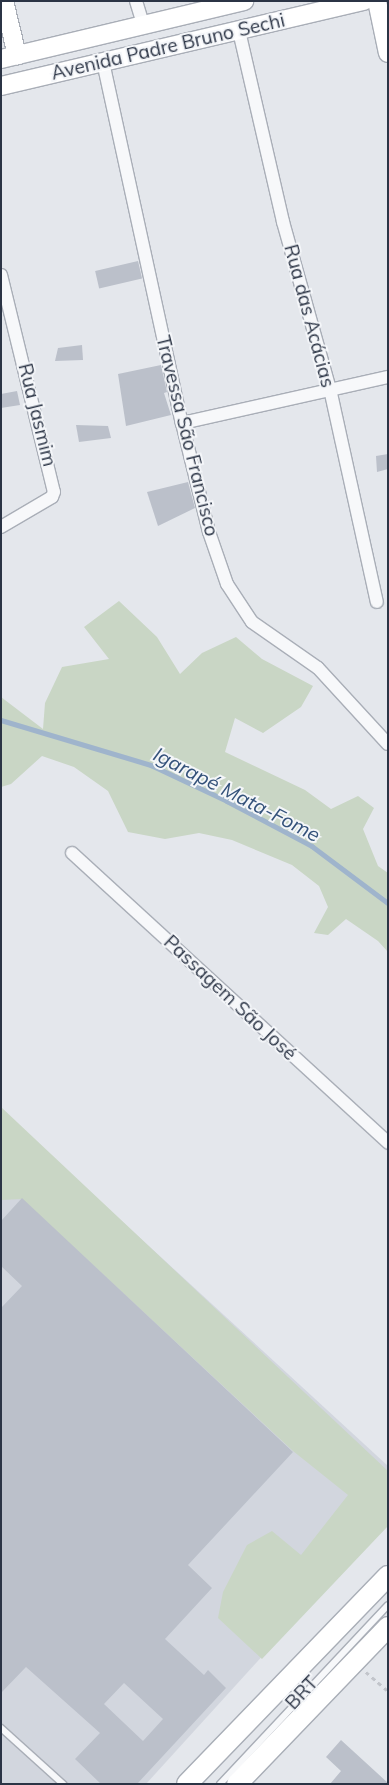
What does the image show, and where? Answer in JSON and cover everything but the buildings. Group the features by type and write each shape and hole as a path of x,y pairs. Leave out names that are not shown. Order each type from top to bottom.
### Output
{"main road":[{"path":"4,1 9,57"},
{"name":"Avenida Padre Bruno Sechi","path":"9,57 244,1"},
{"name":"Avenida Padre Bruno Sechi","path":"1,86 364,1"},
{"path":"378,1 388,53"},
{"path":"187,1784 388,1576"},
{"path":"237,1784 388,1626"}],"street":[{"path":"136,1 143,24"},
{"name":"Rua das Acácias","path":"239,31 283,222 330,389 377,602"},
{"name":"Travessa São Francisco","path":"103,62 182,423 209,532 227,584 240,608 252,622 318,668 388,744"},
{"name":"Rua Jasmim","path":"1,527 52,497 54,492 2,280"},
{"path":"182,423 388,377"},
{"name":"Passagem São José","path":"72,853 388,1143"}],"lane":[{"name":"BRT","path":"220,1784 388,1606"},
{"path":"1,1728 63,1784"}],"path":[{"path":"374,1679 388,1691"}],"shaded area":[{"path":"1,1110 388,1466 388,1518 146,1784 1,1784"}],"green space":[{"path":"119,601 157,637 180,674 202,653 236,637 262,659 313,686 301,707 263,733 235,718 225,752 305,790 331,809 358,796 374,808 363,829 378,866 388,873 388,952 378,941 346,919 328,935 314,933 328,907 319,886 292,865 232,840 199,833 165,839 128,832 108,791 74,767 42,756 11,784 1,787 1,697 43,729 45,703 62,667 109,659 84,627"},
{"path":"1,1107 388,1471 388,1526 262,1659 218,1618 223,1592 247,1545 272,1531 301,1555 348,1495 293,1451 22,1199 1,1200"}],"waterway":[{"name":"Igarapé Mata-Fome","path":"1,720 151,765 227,801 312,846 388,903"}]}
